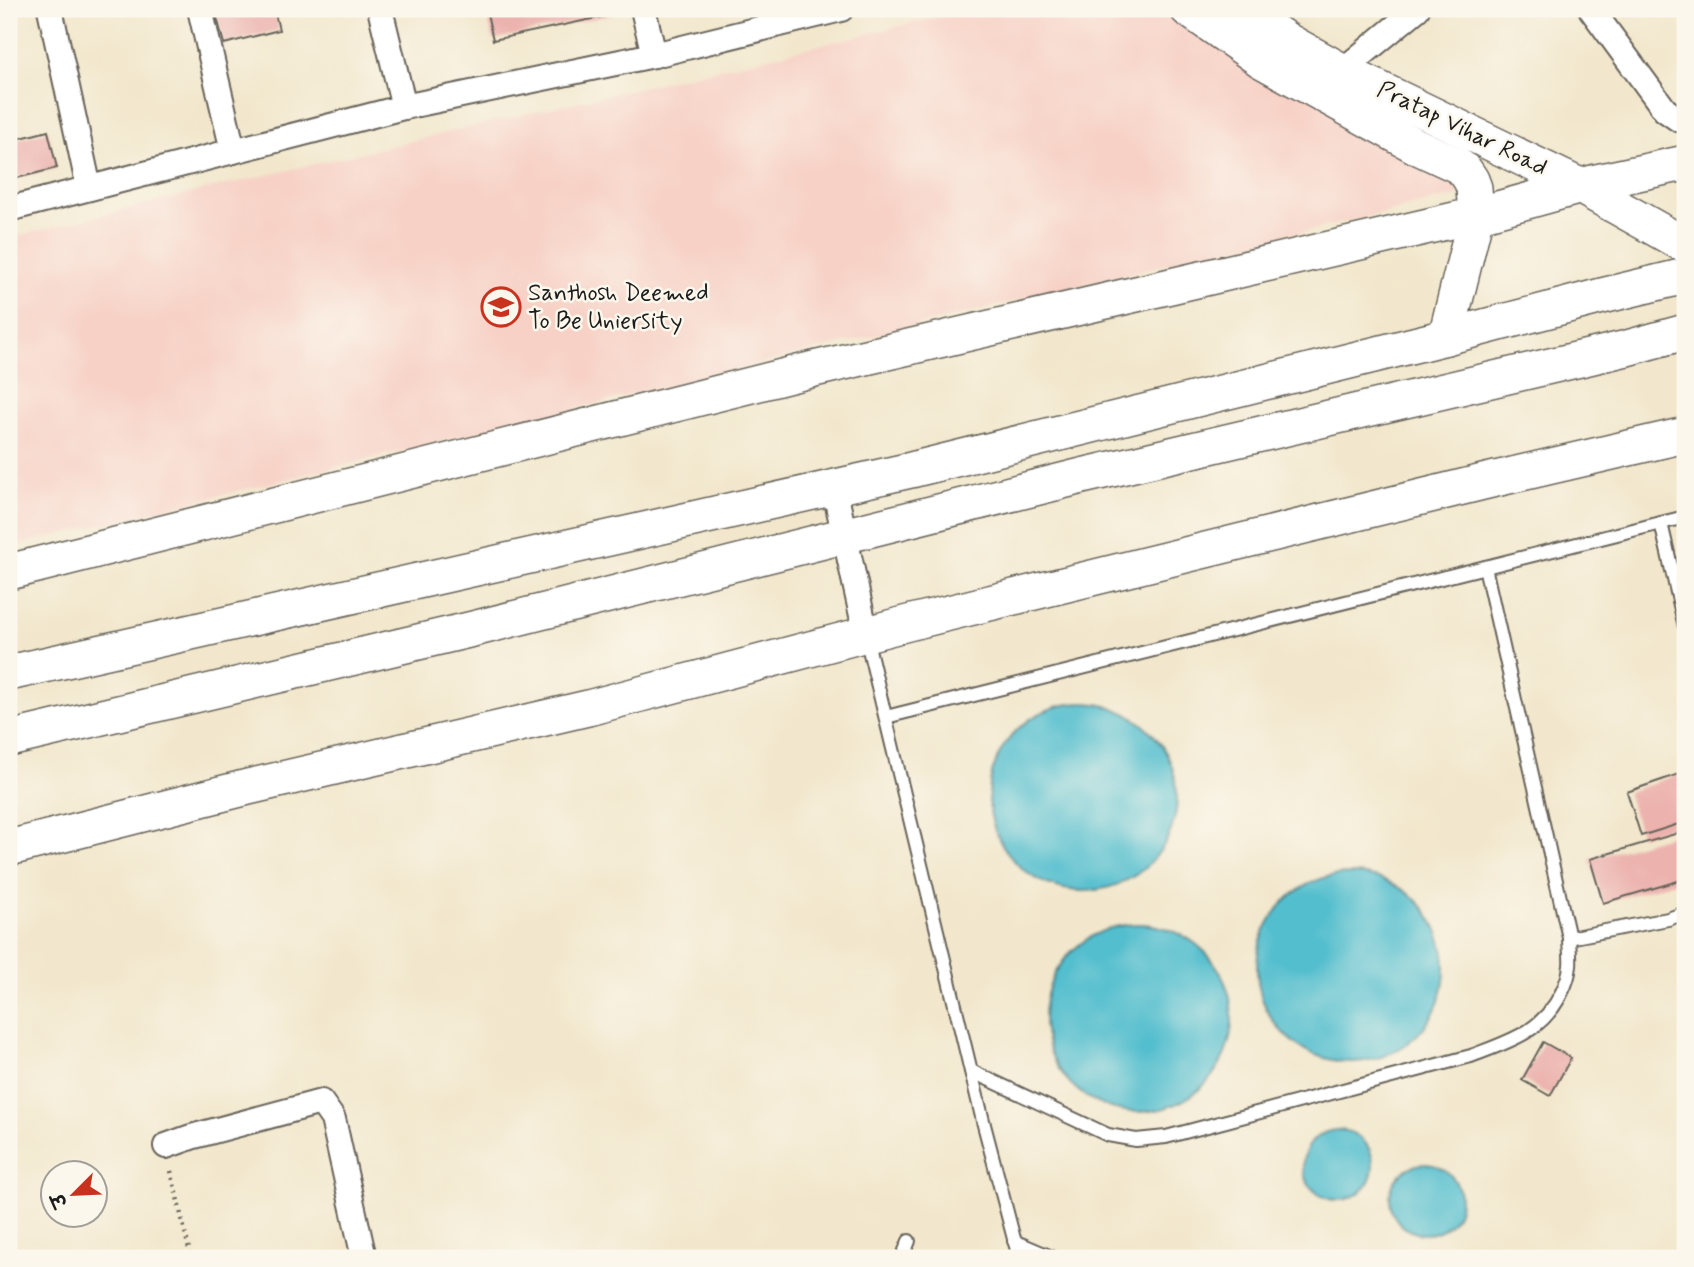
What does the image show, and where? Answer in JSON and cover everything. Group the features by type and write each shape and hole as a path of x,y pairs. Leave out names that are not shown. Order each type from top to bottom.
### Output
{"street":[{"path":"50,9 89,188"},
{"path":"200,9 233,151"},
{"path":"380,9 404,107"},
{"path":"643,9 654,55"},
{"path":"9,209 404,107 654,55 841,9"},
{"name":"Pratap Vihar Road","path":"1188,9 1261,60 1416,146 1457,164 1465,171 1474,188 1476,215 1446,337"},
{"name":"Pratap Vihar Road","path":"1241,9 1286,40 1342,71 1580,186 1685,246"},
{"path":"1342,71 1417,9"},
{"path":"1591,9 1665,110 1685,121"},
{"path":"9,572 814,369 1476,215 1580,186 1685,163"},
{"path":"9,673 911,470 1685,276"},
{"path":"9,739 473,629 1082,476 1685,332"},
{"path":"9,848 248,787 588,708 866,634 1486,481 1685,435"},
{"path":"834,487 866,634"},
{"path":"166,1146 321,1101 333,1119 364,1258"}],"lane":[{"path":"886,717 1685,517"},
{"path":"1661,523 1685,627"},
{"path":"971,1071 1108,1135 1136,1140 1166,1137 1471,1056 1535,1027 1555,1007 1567,980 1570,967 1569,939 1485,567"},
{"path":"866,634 989,1147 1019,1258"},
{"path":"1569,939 1668,919 1685,913"},
{"path":"902,1258 909,1241"},
{"path":"1014,1241 1054,1258"}],"path":[{"path":"166,1146 191,1258"}],"shaded area":[{"name":"Santhosh Deemed To Be Uniersity","path":"973,9 1175,9 1460,180 1460,195 9,547 9,238"}],"water":[{"path":"1083,703 1119,711 1135,719 1149,731 1161,745 1169,761 1177,797 1169,833 1161,849 1149,863 1135,875 1119,883 1083,891 1047,883 1031,875 1017,863 1005,849 997,833 989,797 997,761 1005,745 1017,731 1031,719 1047,711"},
{"path":"1351,874 1387,882 1403,890 1417,902 1429,916 1437,932 1445,968 1437,1004 1429,1020 1417,1034 1403,1046 1387,1054 1351,1062 1315,1054 1299,1046 1285,1034 1273,1020 1265,1004 1257,968 1265,932 1273,916 1285,902 1299,890 1315,882"},
{"path":"1138,924 1174,932 1190,940 1204,952 1216,966 1224,982 1232,1018 1224,1054 1216,1070 1204,1084 1190,1096 1174,1104 1138,1112 1102,1104 1086,1096 1072,1084 1060,1070 1052,1054 1044,1018 1052,982 1060,966 1072,952 1086,940 1102,932"},
{"path":"1338,1130 1363,1140 1373,1165 1363,1190 1338,1200 1313,1190 1303,1165 1313,1140"},
{"path":"1425,1164 1450,1174 1460,1199 1450,1224 1425,1234 1400,1224 1390,1199 1400,1174"}],"building":[{"path":"274,9 279,30 224,44 215,10"},
{"path":"486,9 609,9 611,15 493,40"},
{"path":"48,131 57,168 9,180 9,141"},
{"path":"1685,772 1685,822 1641,836 1627,792"},
{"path":"1685,831 1685,879 1603,903 1590,859"},
{"path":"1543,1042 1571,1058 1550,1096 1522,1080"}],"place":[{"name":"Santhosh Deemed To Be Uniersity","path":"501,307"}]}
